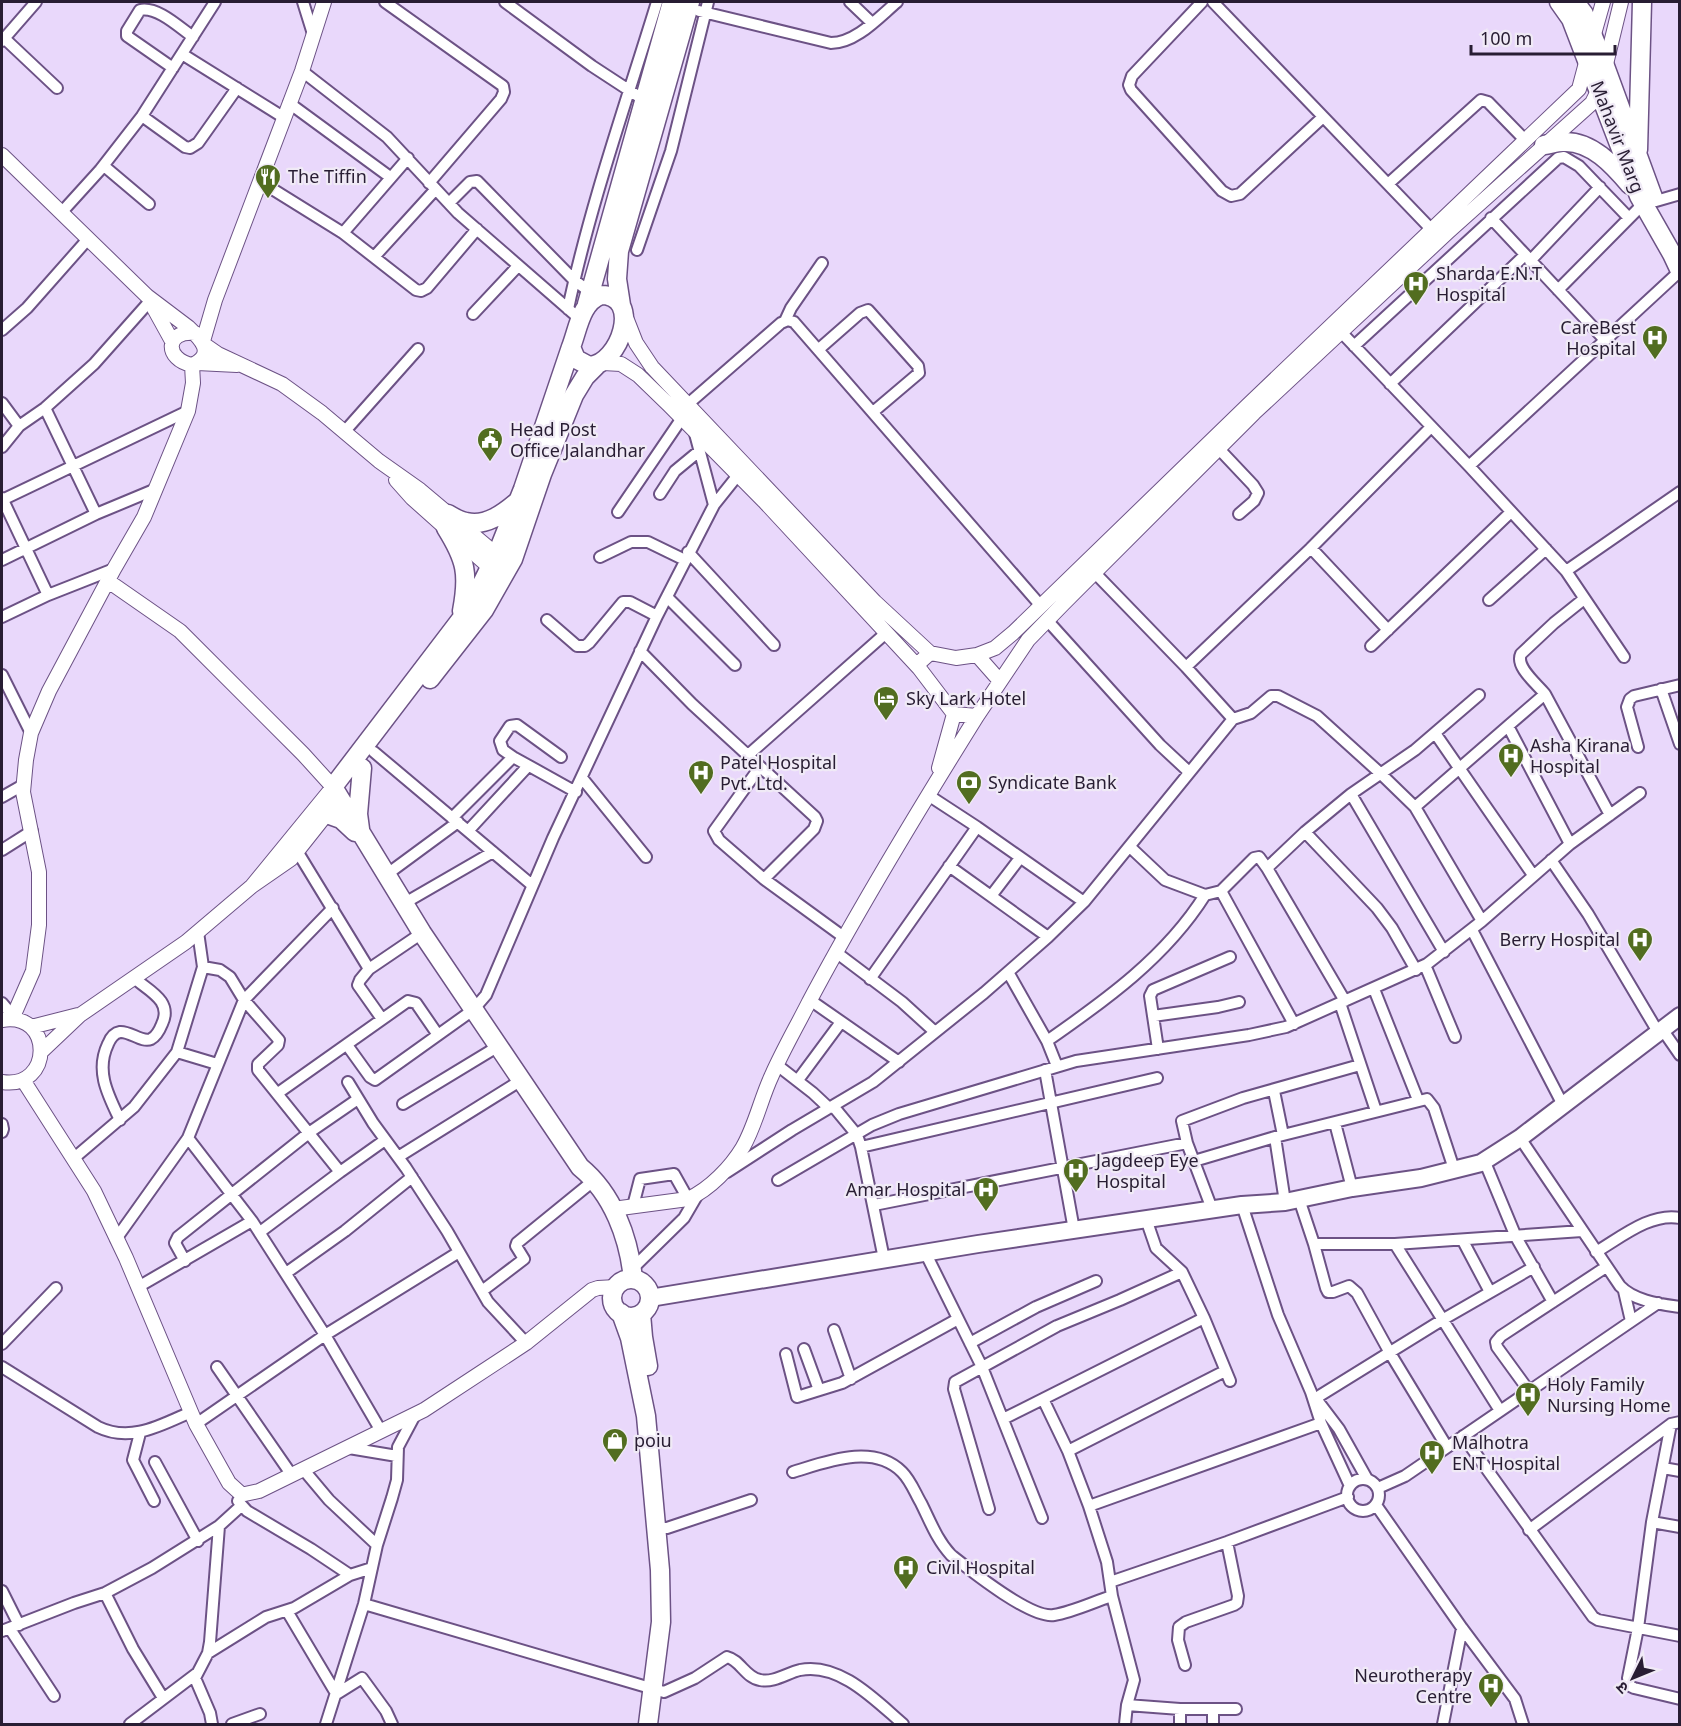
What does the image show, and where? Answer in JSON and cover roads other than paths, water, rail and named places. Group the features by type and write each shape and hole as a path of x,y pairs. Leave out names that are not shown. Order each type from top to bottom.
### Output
{"main road":[{"name":"Mahavir Marg","path":"1559,2 1571,19 1600,90 1616,139 1680,271"},
{"name":"Mahavir Marg","path":"1575,2 1584,14 1605,66 1650,191 1646,200"},
{"path":"1638,159 1642,2"},
{"path":"336,792 362,768 484,610 571,347 636,96 693,5"},
{"path":"336,792 499,567 542,474 574,395 585,377 609,356 617,344 622,331 623,310 617,279 619,251 693,5"},
{"path":"1544,145 1565,141 1585,145 1618,171 1646,200"},
{"name":"Mahavir Marg","path":"1646,200 1680,242"},
{"path":"581,306 592,298 608,295 623,310"},
{"path":"571,347 572,353 580,363 599,364"},
{"path":"461,618 467,586 464,564 447,521 479,522 495,519 519,500"},
{"path":"362,768 358,814 364,839"},
{"path":"336,792 403,904 497,1047 580,1167 584,1181 606,1212 620,1244 626,1279"},
{"path":"327,814 341,819 364,839"},
{"path":"650,1298 925,1252 1242,1204 1292,1201 1352,1188 1421,1178 1484,1161 1520,1138 1680,1016"},
{"path":"580,1167 591,1175 613,1209 627,1242 626,1279 613,1295 614,1306 621,1314 630,1338 656,1467 672,1623 658,1691 648,1725"},
{"path":"621,1314 630,1317 641,1314 646,1310 650,1298 647,1287 626,1279"},
{"path":"641,1314 657,1415 656,1467"},
{"path":"658,1691 660,1725"}],"street":[{"path":"36,2 3,40 57,88"},
{"path":"61,213 104,166 142,116 216,2"},
{"path":"303,2 313,34"},
{"path":"195,336 215,300 261,182 283,117 302,71 324,2"},
{"path":"374,257 432,187 501,99 504,92 503,86 385,2"},
{"path":"505,2 636,96"},
{"path":"581,306 574,280 636,96 657,2"},
{"path":"850,2 872,22"},
{"path":"637,250 671,151 693,5 831,43 839,43 852,38 897,2"},
{"path":"1202,2 1132,76 1129,84 1131,90 1222,191 1231,196 1240,194 1323,117"},
{"path":"1213,2 1431,229"},
{"path":"623,310 636,344 652,367 875,602 930,653 956,658 977,655 995,648 1041,606 1579,89 1603,2"},
{"path":"714,1180 734,1161 744,1145 777,1065 810,1000 931,790 999,680 1028,640 1094,572 1341,332 1592,103 1600,90 1621,2"},
{"path":"172,68 127,36 127,31 140,10 153,11 193,37"},
{"path":"182,54 283,117"},
{"path":"302,71 387,137 432,187 518,266 581,306"},
{"path":"142,116 185,147 190,148 198,143 237,88"},
{"path":"1388,184 1481,100 1488,102 1525,140"},
{"path":"289,103 390,177"},
{"path":"1354,346 1558,158 1564,156 1571,159 1629,218"},
{"path":"2,158 148,298 218,354 282,384 345,431 379,461 412,498 447,521 499,567"},
{"path":"343,233 408,158"},
{"path":"104,166 149,204"},
{"path":"261,182 343,233 416,290 424,290 477,229"},
{"path":"449,203 470,182 477,182 574,280 581,306"},
{"path":"1390,384 1528,258 1600,188"},
{"path":"1558,290 1646,200 1680,194"},
{"path":"1491,218 1605,340"},
{"path":"2,330 27,308 88,239"},
{"path":"688,404 785,321 791,308 822,263"},
{"path":"472,314 518,266"},
{"path":"1469,466 1680,271"},
{"path":"148,298 172,341 172,351 175,357 182,363 245,366"},
{"path":"2,447 19,426 45,408 94,364 148,298"},
{"path":"9,1019 28,986 36,958 39,925 39,872 24,802 23,784 31,733 49,691 144,517 156,489 188,411 195,364 202,358 195,336 206,312 215,300"},
{"path":"819,349 860,313 868,310 911,357 920,368 919,373 873,412"},
{"path":"785,321 794,322 819,349 1041,606"},
{"path":"1341,332 1566,571 1624,657"},
{"path":"172,341 175,336 195,336"},
{"path":"345,431 418,349"},
{"path":"599,364 621,364 638,375 738,475 919,668 954,714 977,716"},
{"path":"2,403 19,426"},
{"path":"45,408 96,514"},
{"path":"48,594 2,499 188,411"},
{"path":"618,512 682,418"},
{"path":"1186,667 1311,548 1431,427"},
{"path":"694,430 698,453 714,505"},
{"path":"1219,449 1258,493 1254,501 1239,514"},
{"path":"660,494 675,471 698,453"},
{"path":"347,1045 370,1077 375,1080 473,1010 486,994 532,885 640,651 714,505 738,475"},
{"path":"2,560 96,514 156,489"},
{"path":"1566,571 1680,492"},
{"path":"1371,646 1511,512"},
{"path":"600,557 631,542 648,542 687,556 774,645"},
{"path":"1311,548 1388,630"},
{"path":"1489,600 1546,549"},
{"path":"1094,572 1233,719"},
{"path":"2,617 48,594 111,575"},
{"path":"111,575 180,631 303,754 336,792"},
{"path":"667,597 735,665"},
{"path":"1584,599 1554,623 1519,658 1520,665 1545,694 1610,815"},
{"path":"547,620 581,647 589,643 620,603 630,602 657,616"},
{"path":"1047,620 1160,745 1189,772"},
{"path":"747,756 886,633"},
{"path":"640,651 692,704 817,822 814,829 764,879"},
{"path":"919,668 920,662 930,653"},
{"path":"977,655 999,680"},
{"path":"2,675 31,733"},
{"path":"1638,747 1626,707 1627,703 1634,696 1680,685"},
{"path":"1661,689 1680,744"},
{"path":"1415,807 1545,694"},
{"path":"1267,868 1305,832 1351,794 1435,733 1479,695"},
{"path":"236,1491 245,1494 259,1491 416,1415 526,1343 592,1290 626,1279 680,1223 693,1196 714,1180 873,1082 1048,937 1084,902 1130,848 1233,719 1245,717 1270,696 1278,696 1317,716 1415,807 1482,921"},
{"path":"931,790 954,714"},
{"path":"561,757 514,724 510,726 500,741 503,750 513,757 576,792"},
{"path":"1508,726 1570,844"},
{"path":"1435,733 1533,875"},
{"path":"374,752 532,885"},
{"path":"386,875 455,820 513,757"},
{"path":"468,831 528,766"},
{"path":"760,767 714,831 719,840 764,879 845,938"},
{"path":"582,778 646,857"},
{"path":"2,796 23,784"},
{"path":"931,790 977,827 1084,902"},
{"path":"2,1082 14,1083 23,1080 36,1069 42,1051 80,1015 198,932 252,886 291,859 327,814 336,792"},
{"path":"252,886 336,792"},
{"path":"778,1180 872,1125 898,1114 1057,1066 1109,1054 1249,1035 1294,1024 1421,967 1472,930 1570,844 1640,793"},
{"path":"1351,794 1444,952"},
{"path":"870,979 977,827"},
{"path":"2,850 32,831"},
{"path":"1305,832 1392,927 1421,967 1455,1037"},
{"path":"1130,848 1165,880 1205,895 1221,891 1256,856 1261,858 1343,1002 1360,1065 1376,1111"},
{"path":"297,851 369,969"},
{"path":"403,904 493,852"},
{"path":"992,896 1020,858"},
{"path":"1551,860 1660,1031 1680,1055"},
{"path":"949,866 1048,937"},
{"path":"1221,891 1294,1024"},
{"path":"1047,1041 1086,1014 1153,960 1175,937 1205,895"},
{"path":"116,1239 188,1138 244,1000 333,908"},
{"path":"1472,930 1563,1105"},
{"path":"73,1159 120,1120 141,1099 177,1052 203,967 198,932"},
{"path":"382,1019 358,985 360,980 369,969 422,933"},
{"path":"837,952 902,1002 935,1032"},
{"path":"1158,1049 1150,996 1156,988 1230,957"},
{"path":"203,967 226,973 244,1000 279,1040 278,1045 260,1062 258,1067 340,1172"},
{"path":"1008,972 1047,1041 1057,1066"},
{"path":"120,1120 105,1086 102,1072 105,1051 111,1038 117,1032 147,1040 154,1037 164,1021 166,1011 163,1002 134,978"},
{"path":"1374,988 1418,1100"},
{"path":"810,1000 899,1062"},
{"path":"278,1093 408,1001 413,1001 438,1035"},
{"path":"1153,1017 1239,1002"},
{"path":"2,1003 9,1019"},
{"path":"31,1027 80,1015"},
{"path":"9,1019 24,1022 31,1027 38,1035 42,1051"},
{"path":"798,1080 841,1022"},
{"path":"403,1104 497,1047"},
{"path":"177,1052 217,1064"},
{"path":"777,1065 831,1107 856,1135 874,1205 884,1259"},
{"path":"1212,1209 1181,1125 1184,1120 1243,1098 1360,1065"},
{"path":"1045,1070 1074,1230"},
{"path":"861,1148 1157,1078"},
{"path":"23,1080 94,1191 194,1418 229,1484 236,1491 241,1506 350,1575"},
{"path":"398,1157 520,1081"},
{"path":"348,1082 412,1177 493,1309 526,1343"},
{"path":"1274,1091 1279,1136 1292,1201 1314,1244 1327,1290 1333,1292 1347,1286 1353,1289 1447,1447"},
{"path":"185,1261 175,1244 178,1237 309,1132 358,1099"},
{"path":"1194,1161 1279,1136 1427,1099 1431,1102 1454,1169"},
{"path":"1335,1123 1352,1188"},
{"path":"2,1124 2,1132"},
{"path":"188,1138 233,1194 260,1233 325,1335 381,1431"},
{"path":"1520,1138 1624,1291 1631,1321"},
{"path":"260,1233 385,1140"},
{"path":"874,1205 1187,1143"},
{"path":"1484,1161 1516,1237 1552,1302"},
{"path":"633,1206 640,1179 674,1174 693,1196"},
{"path":"286,1273 345,1231 412,1177"},
{"path":"483,1291 524,1259 516,1246 517,1243 588,1186"},
{"path":"613,1209 693,1196"},
{"path":"1242,1204 1278,1315 1313,1395 1321,1423 1349,1491 1350,1503 1358,1509 1370,1509 1376,1505 1379,1498 1378,1488 1367,1479 1339,1430 1313,1395"},
{"path":"1596,1252 1649,1222 1678,1216"},
{"path":"1068,1452 1227,1376 1204,1318 1182,1272 1156,1248 1146,1219"},
{"path":"138,1287 252,1221"},
{"path":"1314,1244 1395,1244 1582,1231"},
{"path":"1463,1240 1490,1292"},
{"path":"1395,1244 1500,1409"},
{"path":"2,1367 105,1431 116,1434 140,1433 194,1418 238,1396 325,1335 459,1252"},
{"path":"925,1252 982,1367 1042,1518"},
{"path":"1313,1395 1390,1353 1534,1267"},
{"path":"1528,1390 1497,1347 1496,1342 1501,1336 1606,1267"},
{"path":"989,1509 953,1385 1057,1326 1182,1272"},
{"path":"970,1343 1036,1307 1096,1281"},
{"path":"2,1344 56,1288"},
{"path":"1624,1291 1658,1304 1680,1307"},
{"path":"1378,1488 1405,1476 1500,1409 1658,1304"},
{"path":"1003,1419 1204,1318"},
{"path":"786,1354 797,1397 851,1379 958,1319"},
{"path":"834,1330 851,1379"},
{"path":"804,1349 819,1390"},
{"path":"217,1366 297,1472 377,1545"},
{"path":"1043,1399 1068,1452 1103,1545 1112,1596 1133,1672 1133,1690 1127,1705 1125,1725"},
{"path":"326,1725 338,1693 364,1604 377,1545 397,1480 400,1439 416,1415"},
{"path":"1089,1506 1321,1423"},
{"path":"1529,1530 1675,1423"},
{"path":"1675,1423 1652,1522 1638,1628 1628,1678 1630,1686 1680,1699"},
{"path":"140,1433 133,1460 154,1501"},
{"path":"1463,1436 1593,1617 1598,1620 1680,1636"},
{"path":"349,1448 397,1456"},
{"path":"793,1472 833,1460 852,1457 877,1458 892,1464 911,1483 942,1545 951,1555 1026,1608 1052,1616 1112,1596"},
{"path":"155,1462 198,1541"},
{"path":"1663,1468 1680,1471"},
{"path":"1110,1582 1227,1542 1349,1491 1356,1480 1367,1479"},
{"path":"662,1528 751,1500"},
{"path":"1376,1505 1515,1699 1523,1725"},
{"path":"10,1628 105,1593 198,1541 241,1506"},
{"path":"1652,1522 1680,1527"},
{"path":"130,1725 196,1674 208,1653 219,1526"},
{"path":"1185,1665 1178,1640 1179,1627 1186,1622 1237,1603 1238,1596 1227,1542"},
{"path":"208,1653 270,1615 287,1611 350,1575 372,1568"},
{"path":"2,1591 10,1628 54,1696"},
{"path":"105,1593 133,1649 163,1698"},
{"path":"364,1604 658,1691 695,1678 729,1657 759,1680 776,1678 801,1670 815,1669 830,1672 871,1696 903,1725"},
{"path":"287,1611 332,1688 338,1693"},
{"path":"1443,1725 1462,1628"},
{"path":"196,1674 196,1682 210,1713 212,1725"},
{"path":"338,1693 362,1678 386,1711 392,1725"},
{"path":"1127,1705 1180,1709 1236,1709"},
{"path":"1180,1709 1180,1725"},
{"path":"1213,1709 1213,1725"},
{"path":"231,1725 260,1714"}],"place":[{"name":"The Tiffin","path":"268,200"},
{"name":"Sharda E.N.T Hospital","path":"1416,307"},
{"name":"CareBest Hospital","path":"1655,361"},
{"name":"Head Post Office Jalandhar","path":"490,463"},
{"name":"Sky Lark Hotel","path":"886,722"},
{"name":"Asha Kirana Hospital","path":"1511,779"},
{"name":"Patel Hospital Pvt. Ltd.","path":"701,796"},
{"name":"Syndicate Bank","path":"969,806"},
{"name":"Berry Hospital","path":"1640,963"},
{"name":"Jagdeep Eye Hospital","path":"1076,1194"},
{"name":"Amar Hospital","path":"986,1213"},
{"name":"Holy Family Nursing Home","path":"1528,1418"},
{"name":"poiu","path":"615,1464"},
{"name":"Malhotra ENT Hospital","path":"1432,1476"},
{"name":"Civil Hospital","path":"906,1591"},
{"name":"Neurotherapy Centre","path":"1491,1709"}]}
